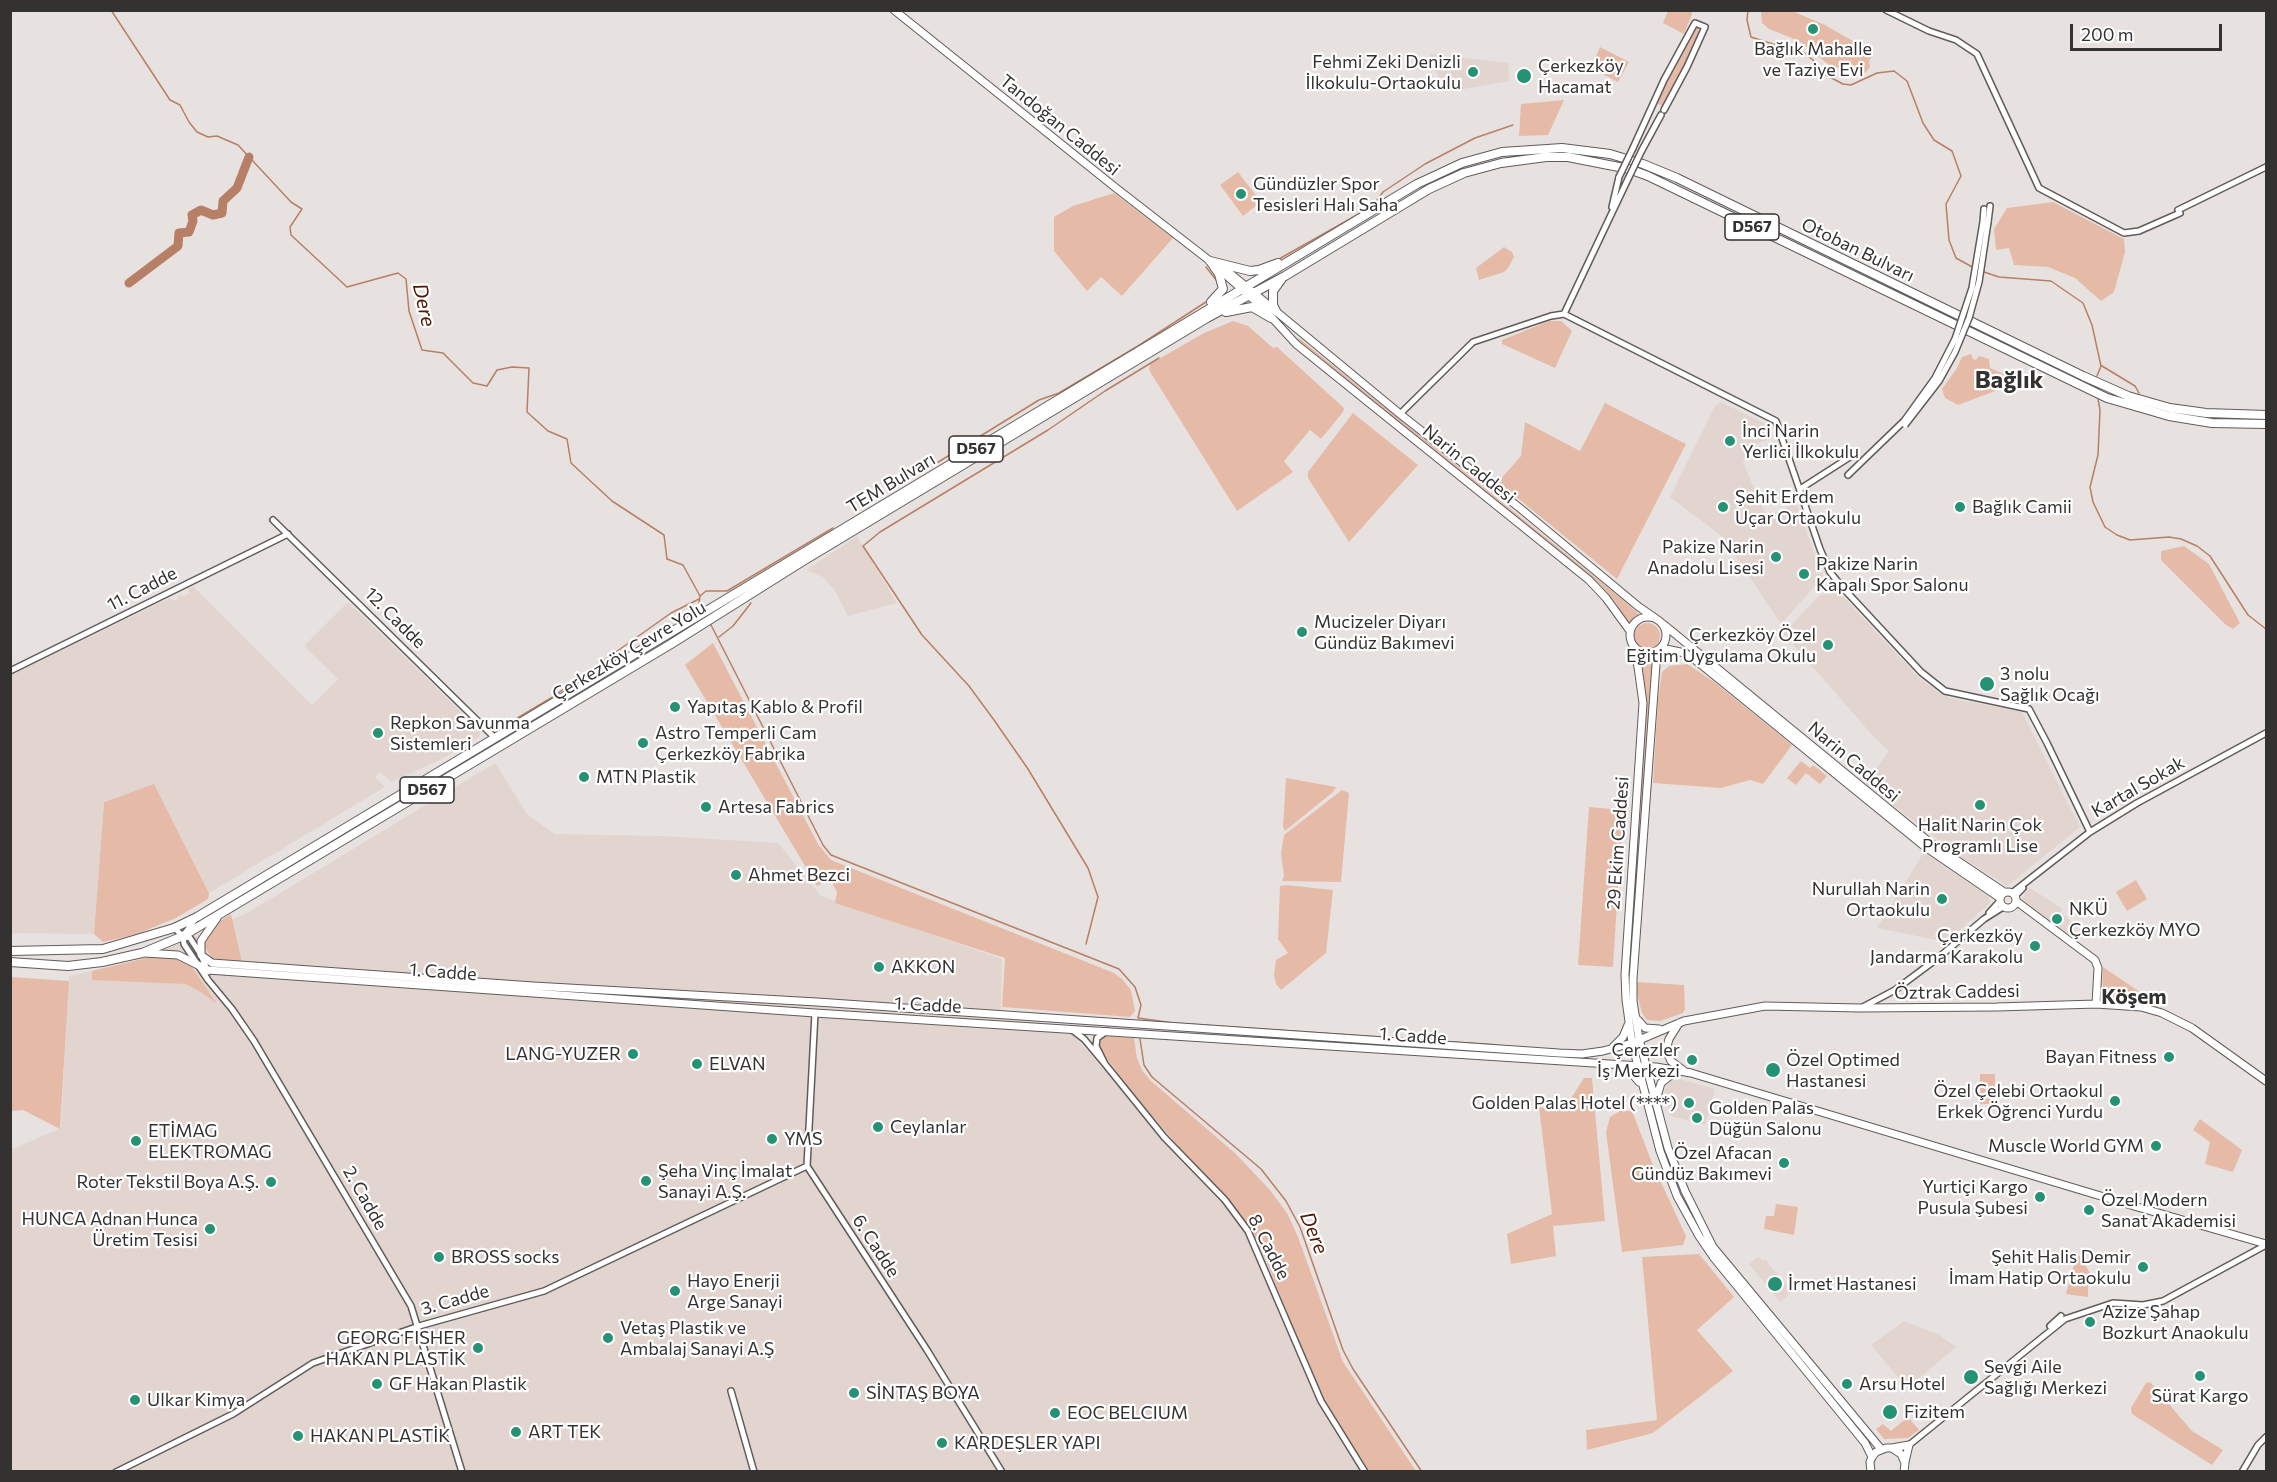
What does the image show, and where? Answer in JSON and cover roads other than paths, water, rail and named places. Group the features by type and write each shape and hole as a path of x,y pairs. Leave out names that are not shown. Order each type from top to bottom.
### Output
{"highway":[{"name":"Otoban Bulvarı","path":"1244,287 1417,184 1462,163 1502,152 1532,148 1588,150 1632,161 1677,178 2128,396 2170,408 2206,413 2266,415"},
{"name":"Otoban Bulvarı","path":"1251,293 1285,276 1429,189 1464,173 1522,159 1568,157 1629,169 1648,176 2108,398 2169,416 2212,423 2266,424"},
{"path":"1210,261 1242,270 1259,270 1307,250"},
{"path":"1192,318 1222,290 1219,274 1210,261"},
{"path":"1207,318 1233,309 1252,307 1273,314 1273,291 1285,276"},
{"name":"TEM Bulvarı","path":"710,609 1244,287"},
{"name":"D567","path":"1207,318 1251,293"},
{"name":"Çerkezköy Çevre Yolu","path":"183,936 672,644 803,561 1207,318"},
{"name":"Çerkezköy Çevre Yolu","path":"495,738 710,609"},
{"name":"D567","path":"10,951 103,950 174,928 197,917 495,738"},
{"name":"D567","path":"10,962 68,966 102,962 142,952 183,936"}],"main road":[{"name":"Tandoğan Caddesi","path":"894,10 1107,181 1244,287 1273,314"},
{"name":"Narin Caddesi","path":"1273,314 1280,328 1292,340 1589,580 1606,598 1630,631"},
{"name":"Narin Caddesi","path":"1273,314 1298,331 1655,618"},
{"path":"1655,618 1663,624 1666,634 1659,650 1641,652 1633,646 1630,631 1639,619 1655,618"},
{"name":"Narin Caddesi","path":"1663,624 1928,841 2008,899"},
{"name":"29 Ekim Caddesi","path":"1633,646 1643,703 1625,975 1629,1022 1637,1065 1666,1168 1677,1196 1702,1234"},
{"name":"Narin Caddesi","path":"1659,650 1685,653 1698,662 1924,846 2008,899"},
{"name":"29 Ekim Caddesi","path":"1659,650 1633,966 1633,1001 1639,1039 1674,1165 1702,1234"},
{"path":"2008,899 2095,960 2098,968 2096,1004"},
{"path":"210,966 201,955 201,940 218,915"},
{"path":"142,952 178,955 210,966"},
{"name":"1. Cadde","path":"210,966 816,1013 1637,1065 1691,1073"},
{"name":"1. Cadde","path":"210,966 1559,1053 1582,1054 1632,1043"},
{"name":"Öztrak Caddesi","path":"1632,1043 1679,1023 1765,1006 1860,1008 2096,1004 2141,1007 2162,1013 2192,1028 2266,1081"},
{"path":"1636,1016 1645,1029 1664,1028"},
{"path":"1610,1049 1623,1037 1629,1022"},
{"path":"1679,1023 1667,1044 1667,1054 1675,1065 1691,1073 2266,1246"},
{"path":"1616,1064 1630,1071 1643,1087"},
{"path":"1656,1103 1661,1083 1676,1071"},
{"path":"1666,1168 1674,1165"},
{"path":"1702,1234 1881,1449"},
{"path":"1702,1234 1720,1265 1865,1443 1872,1457"},
{"path":"1871,1472 1872,1457 1881,1449 1908,1445 1904,1472"},
{"path":"1892,1448 1901,1454 1905,1463"}],"street":[{"path":"1886,10 1929,31 1956,40 1977,54 2039,188 2124,233 2139,231 2266,167"},
{"path":"1564,314 1642,150 1687,67 1705,27 1695,23 1664,80 1619,177 1610,217"},
{"path":"1905,423 1848,475 1885,445 1905,423 1939,381 1955,352 1969,318 1979,282 1987,208"},
{"path":"1400,414 1473,342 1551,316 1564,314 1776,422 1830,572 1921,672 1948,692 2029,709 2090,832"},
{"path":"1292,340 1298,331"},
{"path":"1800,489 1853,455"},
{"name":"12. Cadde","path":"273,520 495,738"},
{"name":"11. Cadde","path":"10,671 288,534"},
{"name":"Kartal Sokak","path":"1860,1008 1905,983 2090,832 2266,733"},
{"path":"183,936 197,917"},
{"path":"174,928 183,936 190,938 201,955"},
{"name":"2. Cadde","path":"183,936 184,944 196,963 232,1009 293,1104 411,1306 462,1472"},
{"path":"208,980 210,966"},
{"path":"807,1166 816,1013"},
{"name":"8. Cadde","path":"1070,1028 1084,1039 1164,1137 1224,1200 1248,1231 1322,1401 1365,1472"},
{"name":"8. Cadde","path":"1105,1064 1096,1046 1097,1038 1107,1031"},
{"name":"3. Cadde","path":"116,1472 233,1414 313,1363 419,1326 544,1291 807,1166"},
{"name":"6. Cadde","path":"807,1166 1002,1472"},
{"path":"1908,1445 2063,1317 2113,1303 2143,1305 2163,1301 2266,1246"},
{"path":"731,1391 754,1472"},
{"path":"2241,1472 2258,1445 2266,1437"}],"waterway":[{"name":"Dere","path":"111,10 170,100 180,105 197,132 208,137 217,136 238,145 291,202 302,209 290,227 291,235 347,287 398,273 406,279 409,311 422,350 443,353 473,383 487,386 497,370 512,367 529,368 527,412 548,431 567,439 571,463 612,501 664,535 667,559 683,565 700,596 699,603 702,608"},
{"path":"1748,10 1747,20 1751,37 1779,46 1798,48 1813,60 1820,72 1843,84 1851,85 1877,73 1894,71 1907,81 1923,123 1934,140 1952,151 1961,176 1946,204 1949,240 1956,258 1974,268"},
{"path":"1279,259 1364,211 1375,203 1383,192 1425,164 1475,138 1513,125"},
{"path":"129,283 178,246 179,233 189,232 193,221 192,215 201,210 213,215 222,213 223,201 237,188 249,157"},
{"path":"1206,267 1217,281"},
{"path":"1984,272 1999,277 2051,281 2083,303 2092,325 2101,366 2097,376"},
{"path":"935,464 1039,400 1059,393 1138,346 1209,300"},
{"path":"1086,944 1098,897 1088,868 1028,769 994,720 969,686 922,635 863,546 880,532 1048,430 1159,358"},
{"path":"2102,366 2135,386 2139,393"},
{"path":"2098,399 2100,410 2098,455 2090,487 2093,502 2105,527 2130,540 2169,537 2197,546 2210,556 2248,615 2266,629"},
{"path":"700,596 706,591 727,591 833,528"},
{"path":"504,726 551,698 671,613 699,599"},
{"path":"719,637 733,626 751,603"},
{"path":"710,623 823,845 831,855 1119,969 1135,987 1141,1005 1138,1018 1174,1023 1498,1045"},
{"name":"Dere","path":"1140,1039 1144,1065 1152,1077 1261,1169 1286,1201 1300,1227 1343,1350 1353,1369 1422,1472"}],"place":[{"name":"Bağlık Mahalle ve Taziye Evi","path":"1813,29"},
{"name":"Fehmi Zeki Denizli İlkokulu-Ortaokulu","path":"1473,72"},
{"name":"Çerkezköy Hacamat","path":"1524,76"},
{"name":"Gündüzler Spor Tesisleri Halı Saha","path":"1241,194"},
{"name":"İnci Narin Yerlici İlkokulu","path":"1730,441"},
{"name":"Şehit Erdem Uçar Ortaokulu","path":"1723,507"},
{"name":"Bağlık Camii","path":"1960,507"},
{"name":"Pakize Narin Anadolu Lisesi","path":"1776,557"},
{"name":"Pakize Narin Kapalı Spor Salonu","path":"1804,574"},
{"name":"Mucizeler Diyarı Gündüz Bakımevi","path":"1302,632"},
{"name":"Çerkezköy Özel Eğitim Uygulama Okulu","path":"1828,645"},
{"name":"3 nolu Sağlık Ocağı","path":"1987,684"},
{"name":"Yapıtaş Kablo & Profil","path":"675,707"},
{"name":"Repkon Savunma Sistemleri","path":"378,733"},
{"name":"Astro Temperli Cam Çerkezköy Fabrika","path":"643,743"},
{"name":"MTN Plastik","path":"584,777"},
{"name":"Halit Narin Çok Programlı Lise","path":"1980,805"},
{"name":"Artesa Fabrics","path":"706,807"},
{"name":"Ahmet Bezci","path":"736,875"},
{"name":"Nurullah Narin Ortaokulu","path":"1942,899"},
{"name":"NKÜ Çerkezköy MYO","path":"2057,919"},
{"name":"Çerkezköy Jandarma Karakolu","path":"2035,946"},
{"name":"AKKON","path":"879,967"},
{"name":"LANG-YUZER","path":"633,1054"},
{"name":"Bayan Fitness","path":"2169,1057"},
{"name":"Çerezler İş Merkezi","path":"1692,1060"},
{"name":"ELVAN","path":"697,1064"},
{"name":"Özel Optimed Hastanesi","path":"1773,1070"},
{"name":"Özel Çelebi Ortaokul Erkek Öğrenci Yurdu","path":"2115,1101"},
{"name":"Golden Palas Hotel (****)","path":"1689,1103"},
{"name":"Golden Palas Düğün Salonu","path":"1697,1118"},
{"name":"Ceylanlar","path":"878,1127"},
{"name":"YMS","path":"772,1139"},
{"name":"ETİMAG ELEKTROMAG","path":"136,1141"},
{"name":"Muscle World GYM","path":"2156,1146"},
{"name":"Özel Afacan Gündüz Bakımevi","path":"1784,1163"},
{"name":"Şeha Vinç İmalat Sanayi A.Ş.","path":"646,1181"},
{"name":"Roter Tekstil Boya A.Ş.","path":"271,1182"},
{"name":"Yurtiçi Kargo Pusula Şubesi","path":"2040,1197"},
{"name":"Özel Modern Sanat Akademisi","path":"2089,1210"},
{"name":"HUNCA Adnan Hunca Üretim Tesisi","path":"210,1229"},
{"name":"BROSS socks","path":"439,1257"},
{"name":"Şehit Halis Demir İmam Hatip Ortaokulu","path":"2143,1267"},
{"name":"İrmet Hastanesi","path":"1775,1284"},
{"name":"Hayo Enerji Arge Sanayi","path":"675,1291"},
{"name":"Azize Şahap Bozkurt Anaokulu","path":"2090,1322"},
{"name":"Vetaş Plastik ve Ambalaj Sanayi A.Ş","path":"608,1338"},
{"name":"GEORG FISHER HAKAN PLASTİK","path":"478,1348"},
{"name":"Sürat Kargo","path":"2200,1376"},
{"name":"Sevgi Aile Sağlığı Merkezi","path":"1971,1377"},
{"name":"GF Hakan Plastik","path":"377,1384"},
{"name":"Arsu Hotel","path":"1847,1384"},
{"name":"SİNTAŞ BOYA","path":"854,1393"},
{"name":"Ulkar Kimya","path":"135,1400"},
{"name":"Fizitem","path":"1890,1412"},
{"name":"EOC BELCIUM","path":"1055,1413"},
{"name":"ART TEK","path":"516,1432"},
{"name":"HAKAN PLASTİK","path":"298,1436"},
{"name":"KARDEŞLER YAPI","path":"942,1443"}],"district":[{"name":"Bağlık","path":"2009,380"},
{"name":"Köşem","path":"2134,997"}]}
